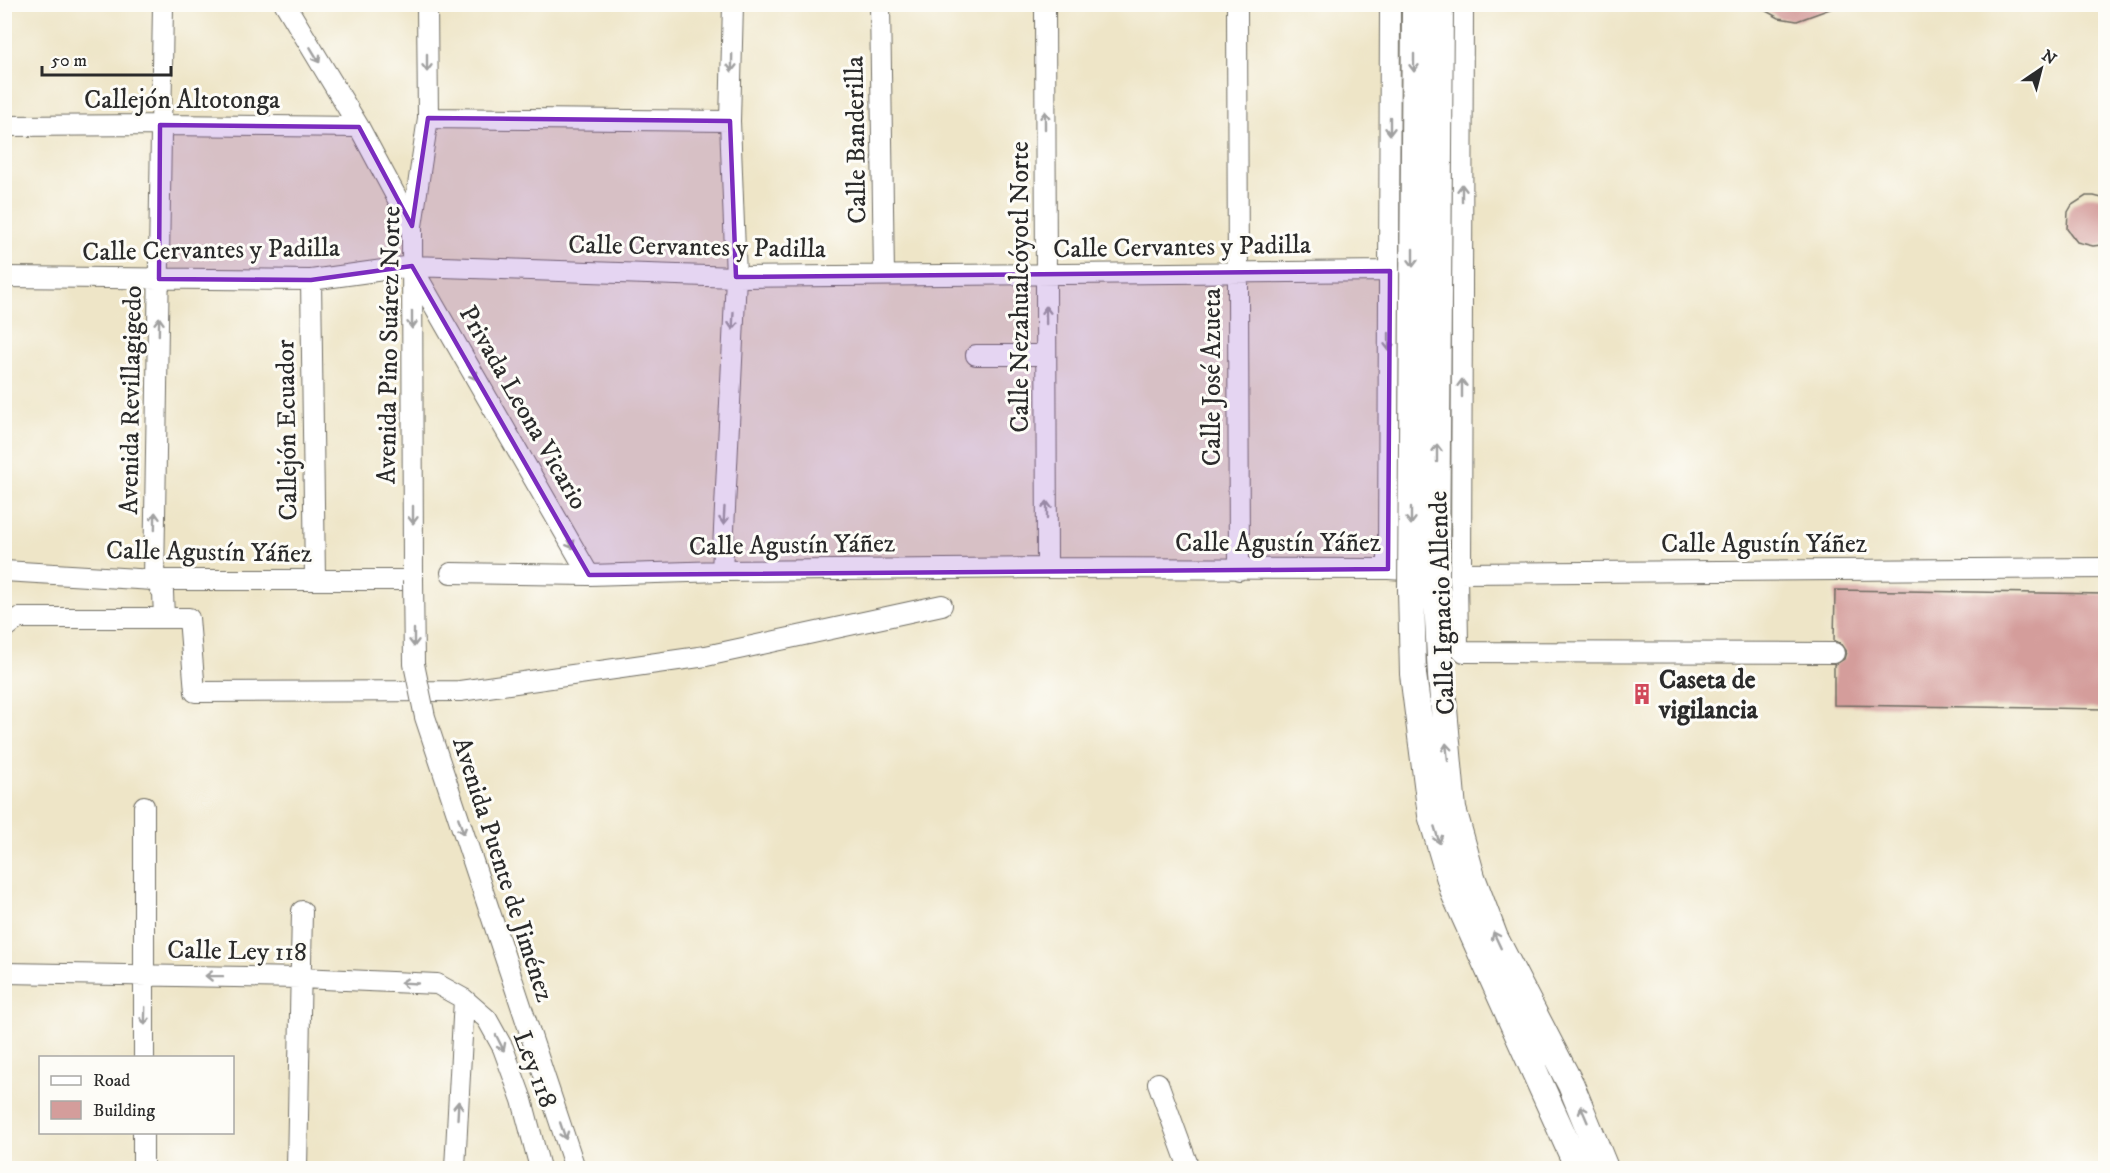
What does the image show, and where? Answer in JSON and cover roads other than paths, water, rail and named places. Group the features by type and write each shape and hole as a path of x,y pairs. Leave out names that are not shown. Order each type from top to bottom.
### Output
{"main road":[{"name":"Calle Ignacio Allende","path":"1415,4 1411,590 1413,674 1430,804 1454,893 1578,1168"},
{"name":"Calle Ignacio Allende","path":"1440,4 1436,580 1441,676 1453,809 1472,877 1495,938 1571,1085 1605,1168"}],"street":[{"name":"Avenida Revillagigedo","path":"154,580 163,4"},
{"path":"285,4 359,127 412,226"},
{"name":"Avenida Pino Suárez Norte","path":"413,580 412,226 428,118 427,4"},
{"path":"722,571 736,278 730,121 733,4"},
{"name":"Calle Banderilla","path":"880,4 884,275"},
{"name":"Calle Nezahualcóyotl Norte","path":"1045,4 1047,568"},
{"name":"Calle José Azueta","path":"1237,4 1239,570"},
{"name":"Calle Ignacio Allende","path":"1388,569 1390,4"},
{"name":"Calle Ignacio Allende","path":"1463,4 1458,646 1464,652 1834,653"},
{"path":"428,118 730,121"},
{"name":"Callejón Altotonga","path":"4,126 359,127"},
{"name":"Calle Cervantes y Padilla","path":"4,277 311,280 412,266 736,278 1390,271"},
{"name":"Privada Leona Vicario","path":"412,266 589,575"},
{"name":"Callejón Ecuador","path":"311,280 315,579"},
{"path":"976,355 1046,355"},
{"name":"Calle Agustín Yáñez","path":"451,573 589,575 722,571 1047,568 1388,569 1459,572 2106,568"},
{"name":"Calle Agustín Yáñez","path":"4,571 154,580 413,580"},
{"path":"154,580 163,592 164,618"},
{"name":"Avenida Puente de Jiménez","path":"413,580 414,664 425,717 575,1168"},
{"path":"4,629 19,618 189,618 195,692 460,691 705,656 942,605"},
{"path":"144,806 144,1056"},
{"path":"297,1168 302,912"},
{"name":"Calle Ley 118","path":"4,973 300,978 437,984 464,999"},
{"path":"455,1168 464,999"},
{"name":"Ley 118","path":"464,999 487,1019 503,1048 522,1100 540,1168"},
{"path":"1158,1083 1189,1168"},
{"path":"143,1134 143,1168"}],"place":[{"name":"Caseta de vigilancia","path":"1642,694"}]}
